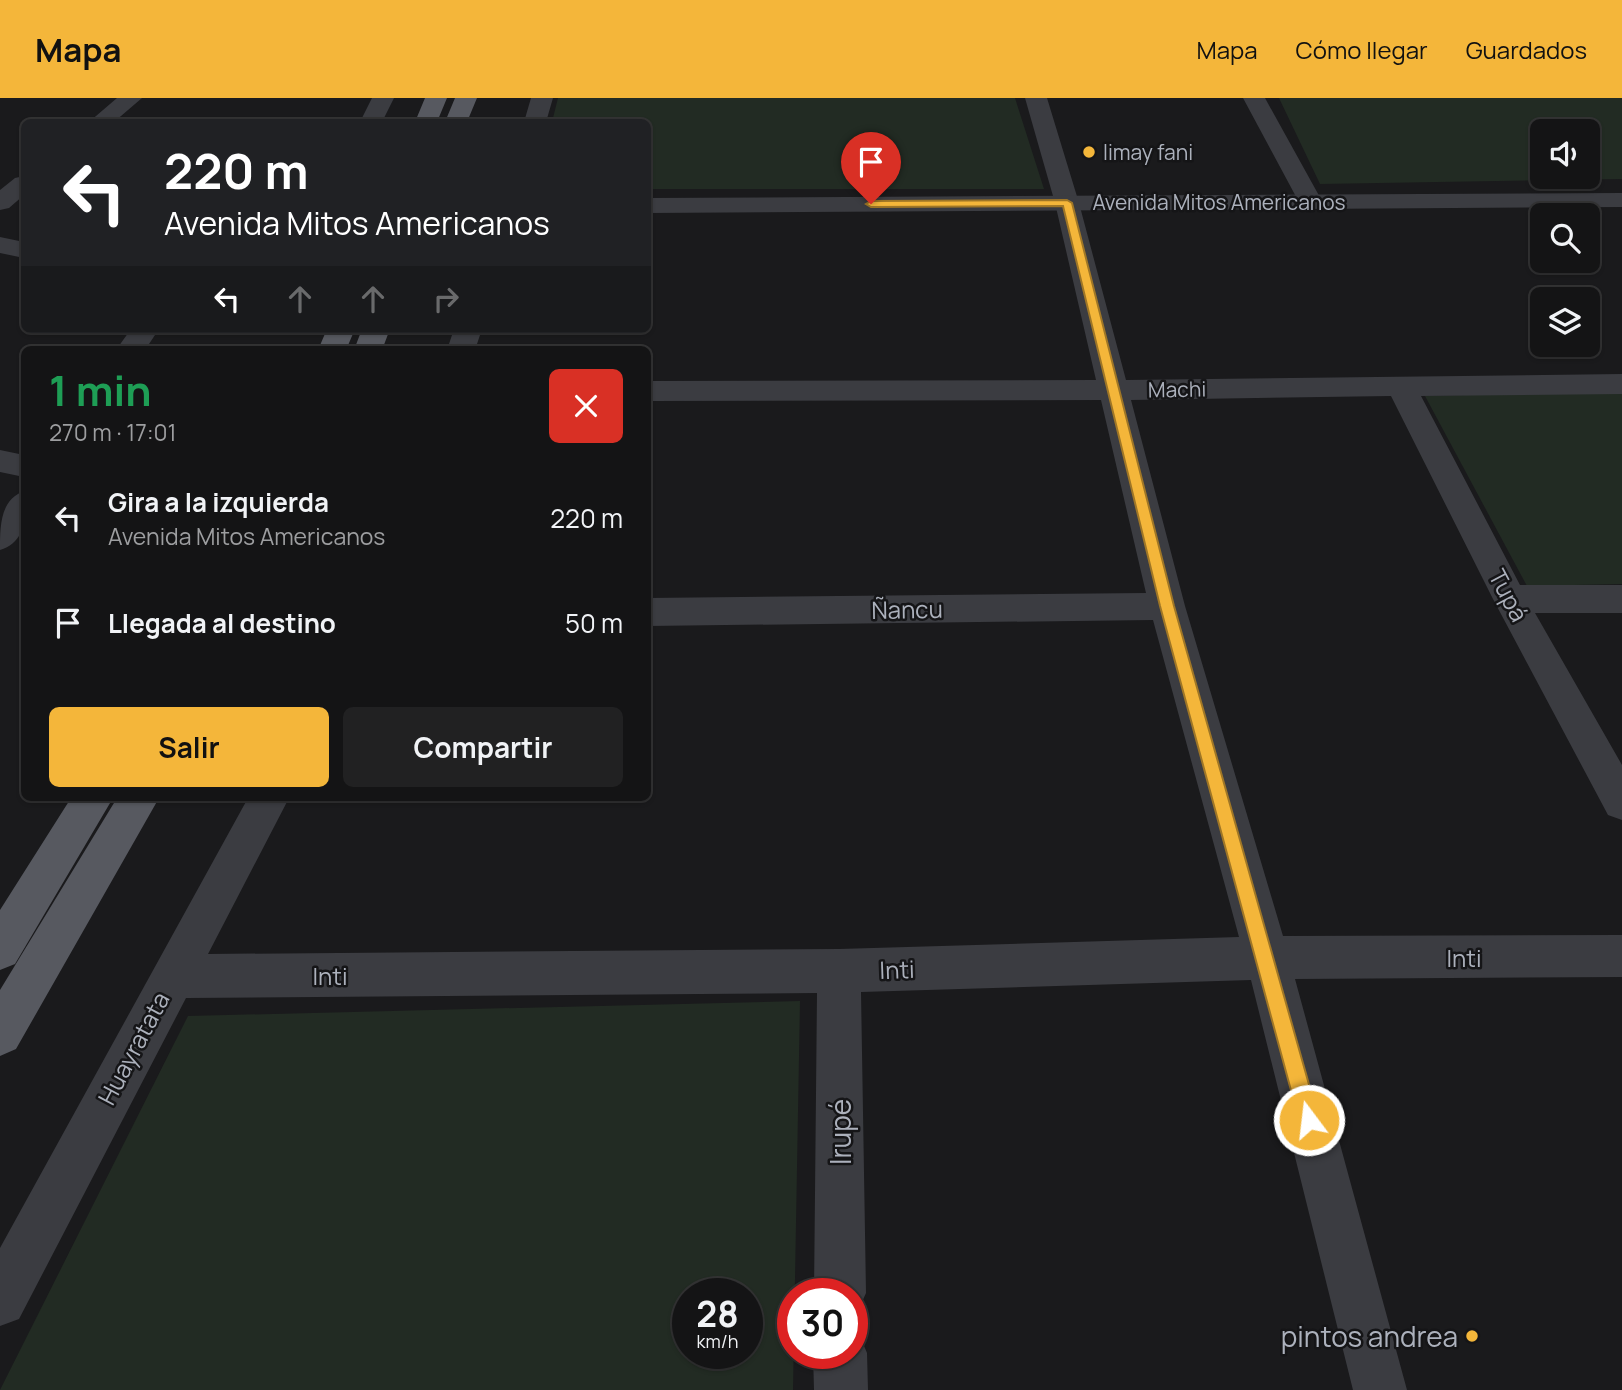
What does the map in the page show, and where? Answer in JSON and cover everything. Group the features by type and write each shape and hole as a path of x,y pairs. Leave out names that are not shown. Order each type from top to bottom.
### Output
{"main road":[{"path":"427,119 436,98"},
{"path":"457,119 466,98"},
{"path":"0,949 91,801"},
{"path":"0,1033 137,801"}],"street":[{"path":"104,119 131,98"},
{"path":"372,119 383,98"},
{"path":"536,119 542,98"},
{"path":"1036,98 1069,213 1167,606 1267,958 1380,1390"},
{"path":"1254,98 1310,201"},
{"path":"0,203 21,186"},
{"name":"Avenida Mitos Americanos","path":"651,228 1069,213 1310,201 1622,200"},
{"name":"Avenida Mitos Americanos","path":"651,206 1530,222"},
{"path":"1600,222 1622,222"},
{"path":"0,246 21,250"},
{"name":"Machi","path":"651,391 1111,390 1622,384"},
{"name":"Tupá","path":"1400,385 1510,599 1622,802"},
{"path":"0,461 21,465"},
{"path":"0,538 21,507"},
{"path":"1510,599 1622,599"},
{"name":"Ñancu","path":"651,612 1167,606"},
{"name":"Huayratata","path":"0,1300 267,801"},
{"name":"Inti","path":"172,976 839,971 1267,958 1622,956"},
{"name":"Irupé","path":"839,971 840,1278"},
{"path":"840,1369 841,1390"}],"shaded area":[{"path":"558,98 1015,98 1044,189 651,189 651,119 553,119"},
{"path":"1279,98 1622,98 1622,179 1600,179 1600,119 1530,119 1530,181 1320,184"},
{"path":"1622,391 1622,584 1527,586 1425,396"},
{"path":"800,1001 795,1278 777,1278 777,1369 793,1369 793,1390 0,1390 188,1016"}],"place":[{"name":"limay fani","path":"1089,152"},
{"name":"pintos andrea","path":"1472,1336"}],"route":[{"path":"871,204 1067,203 1111,390 1167,606 1267,958 1309,1120"}]}
